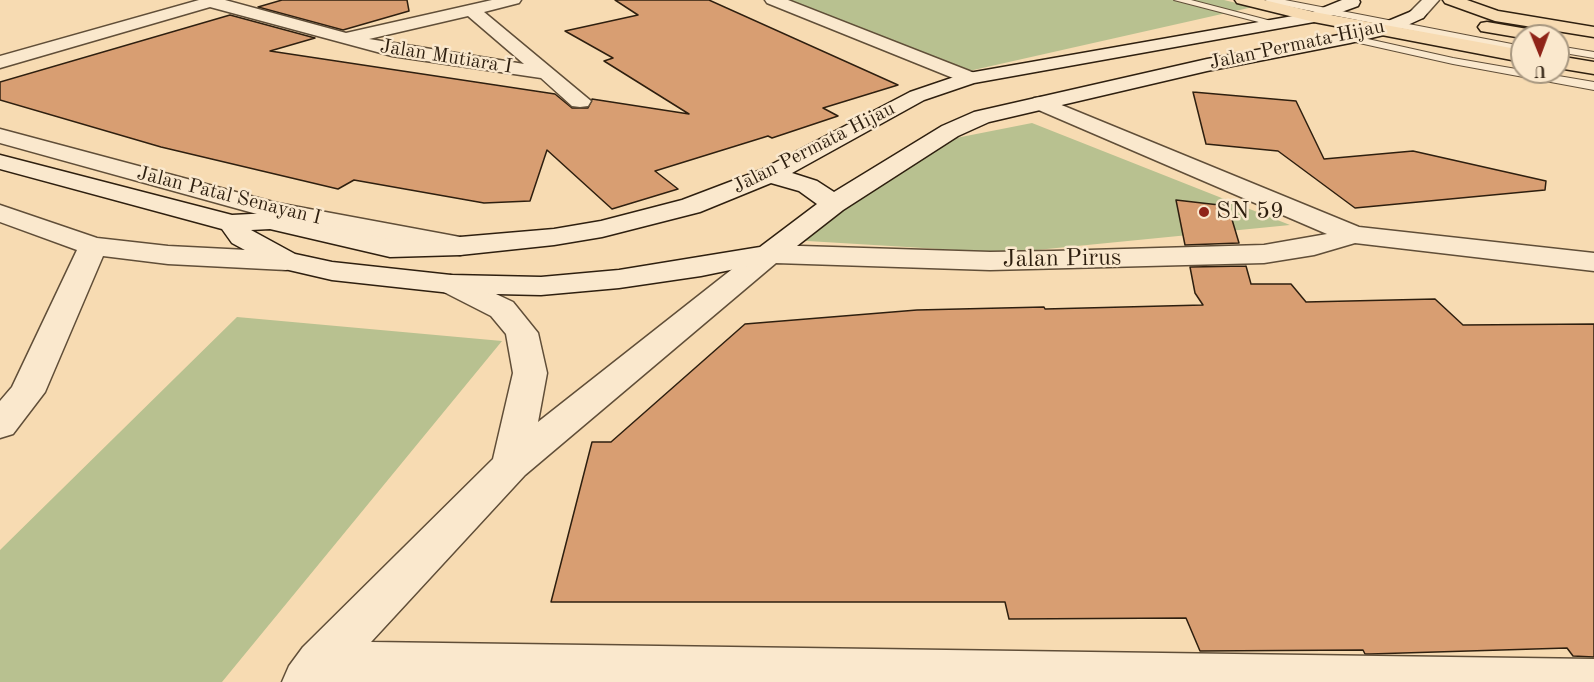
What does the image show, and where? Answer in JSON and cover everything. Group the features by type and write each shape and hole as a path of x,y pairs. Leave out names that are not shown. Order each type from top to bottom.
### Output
{"main road":[{"path":"1243,0 1338,7 1398,23 1510,33"},
{"path":"1451,0 1495,16 1594,32"},
{"path":"1338,7 1510,53"},
{"path":"1570,41 1594,46"},
{"path":"1570,64 1594,68"}],"street":[{"name":"Jalan Mutiara I","path":"346,39 513,0"},
{"path":"773,0 970,78"},
{"name":"Jalan Permata Hijau","path":"314,672 511,465 769,254 834,204 950,131 982,117 1042,103 1207,65 1350,38 1398,23 1431,0"},
{"name":"Jalan Mutiara I","path":"214,1 393,50 547,73"},
{"path":"0,62 214,1"},
{"name":"Jalan Permata Hijau","path":"199,215 232,223 270,221 390,248 460,246 554,237 602,229 691,206 770,175 917,96 970,78 1274,23 1338,7"},
{"name":"Jalan Mutiara I","path":"472,10 580,100"},
{"name":"Jalan Pirus","path":"1042,103 1353,235 1594,261"},
{"name":"Jalan Patal Senayan I","path":"0,136 253,205 460,246"},
{"name":"Jalan Patal Senayan I","path":"0,162 199,215"},
{"path":"770,175 808,186 834,204"},
{"path":"1,214 93,246 168,255 286,261"},
{"name":"Jalan Permata Hijau","path":"232,223 242,237 286,261 332,271 451,284 541,286 619,279 769,254"},
{"name":"Jalan Pirus","path":"769,254 1002,261 1241,254 1314,246 1353,235"},
{"path":"0,425 27,392 93,246"},
{"name":"Jalan Permata Hijau","path":"451,284 502,309 522,333 530,373 511,465"},
{"path":"314,672 592,669 1594,682"}],"lane":[{"path":"1179,0 1274,23"},
{"path":"1269,0 1338,7"},
{"path":"1292,0 1338,7"},
{"path":"1398,23 1510,40"},
{"path":"1398,23 1510,46"},
{"path":"1350,38 1453,61 1594,86"},
{"path":"1570,51 1594,55"},
{"path":"1570,57 1594,61"}],"green space":[{"path":"790,0 1224,0 1253,7 969,71"},
{"path":"1032,123 1290,225 1006,253 791,240 956,138"},
{"path":"237,317 502,341 222,682 0,682 0,550"}],"building":[{"path":"282,0 407,0 409,11 343,30 258,7"},
{"path":"615,0 709,0 898,85 823,108 838,116 772,138 768,136 655,171 678,189 612,209 547,150 530,201 484,203 354,180 338,189 161,147 0,100 0,82 230,15 315,38 270,51 555,94 572,108 588,108 592,99 689,114 604,61 613,58 565,31 638,15"},
{"path":"1193,92 1296,101 1324,159 1413,151 1546,181 1545,190 1355,208 1278,151 1206,144"},
{"path":"1176,200 1228,206 1239,243 1185,245"},
{"path":"1246,266 1251,284 1291,284 1306,302 1435,299 1463,325 1594,324 1594,657 1573,656 1567,648 1370,654 1365,654 1363,650 1200,651 1186,618 1009,619 1005,602 551,602 592,442 611,442 745,324 917,310 1203,305 1195,293 1190,267"}],"place":[{"name":"SN 59","path":"1204,212"}]}
